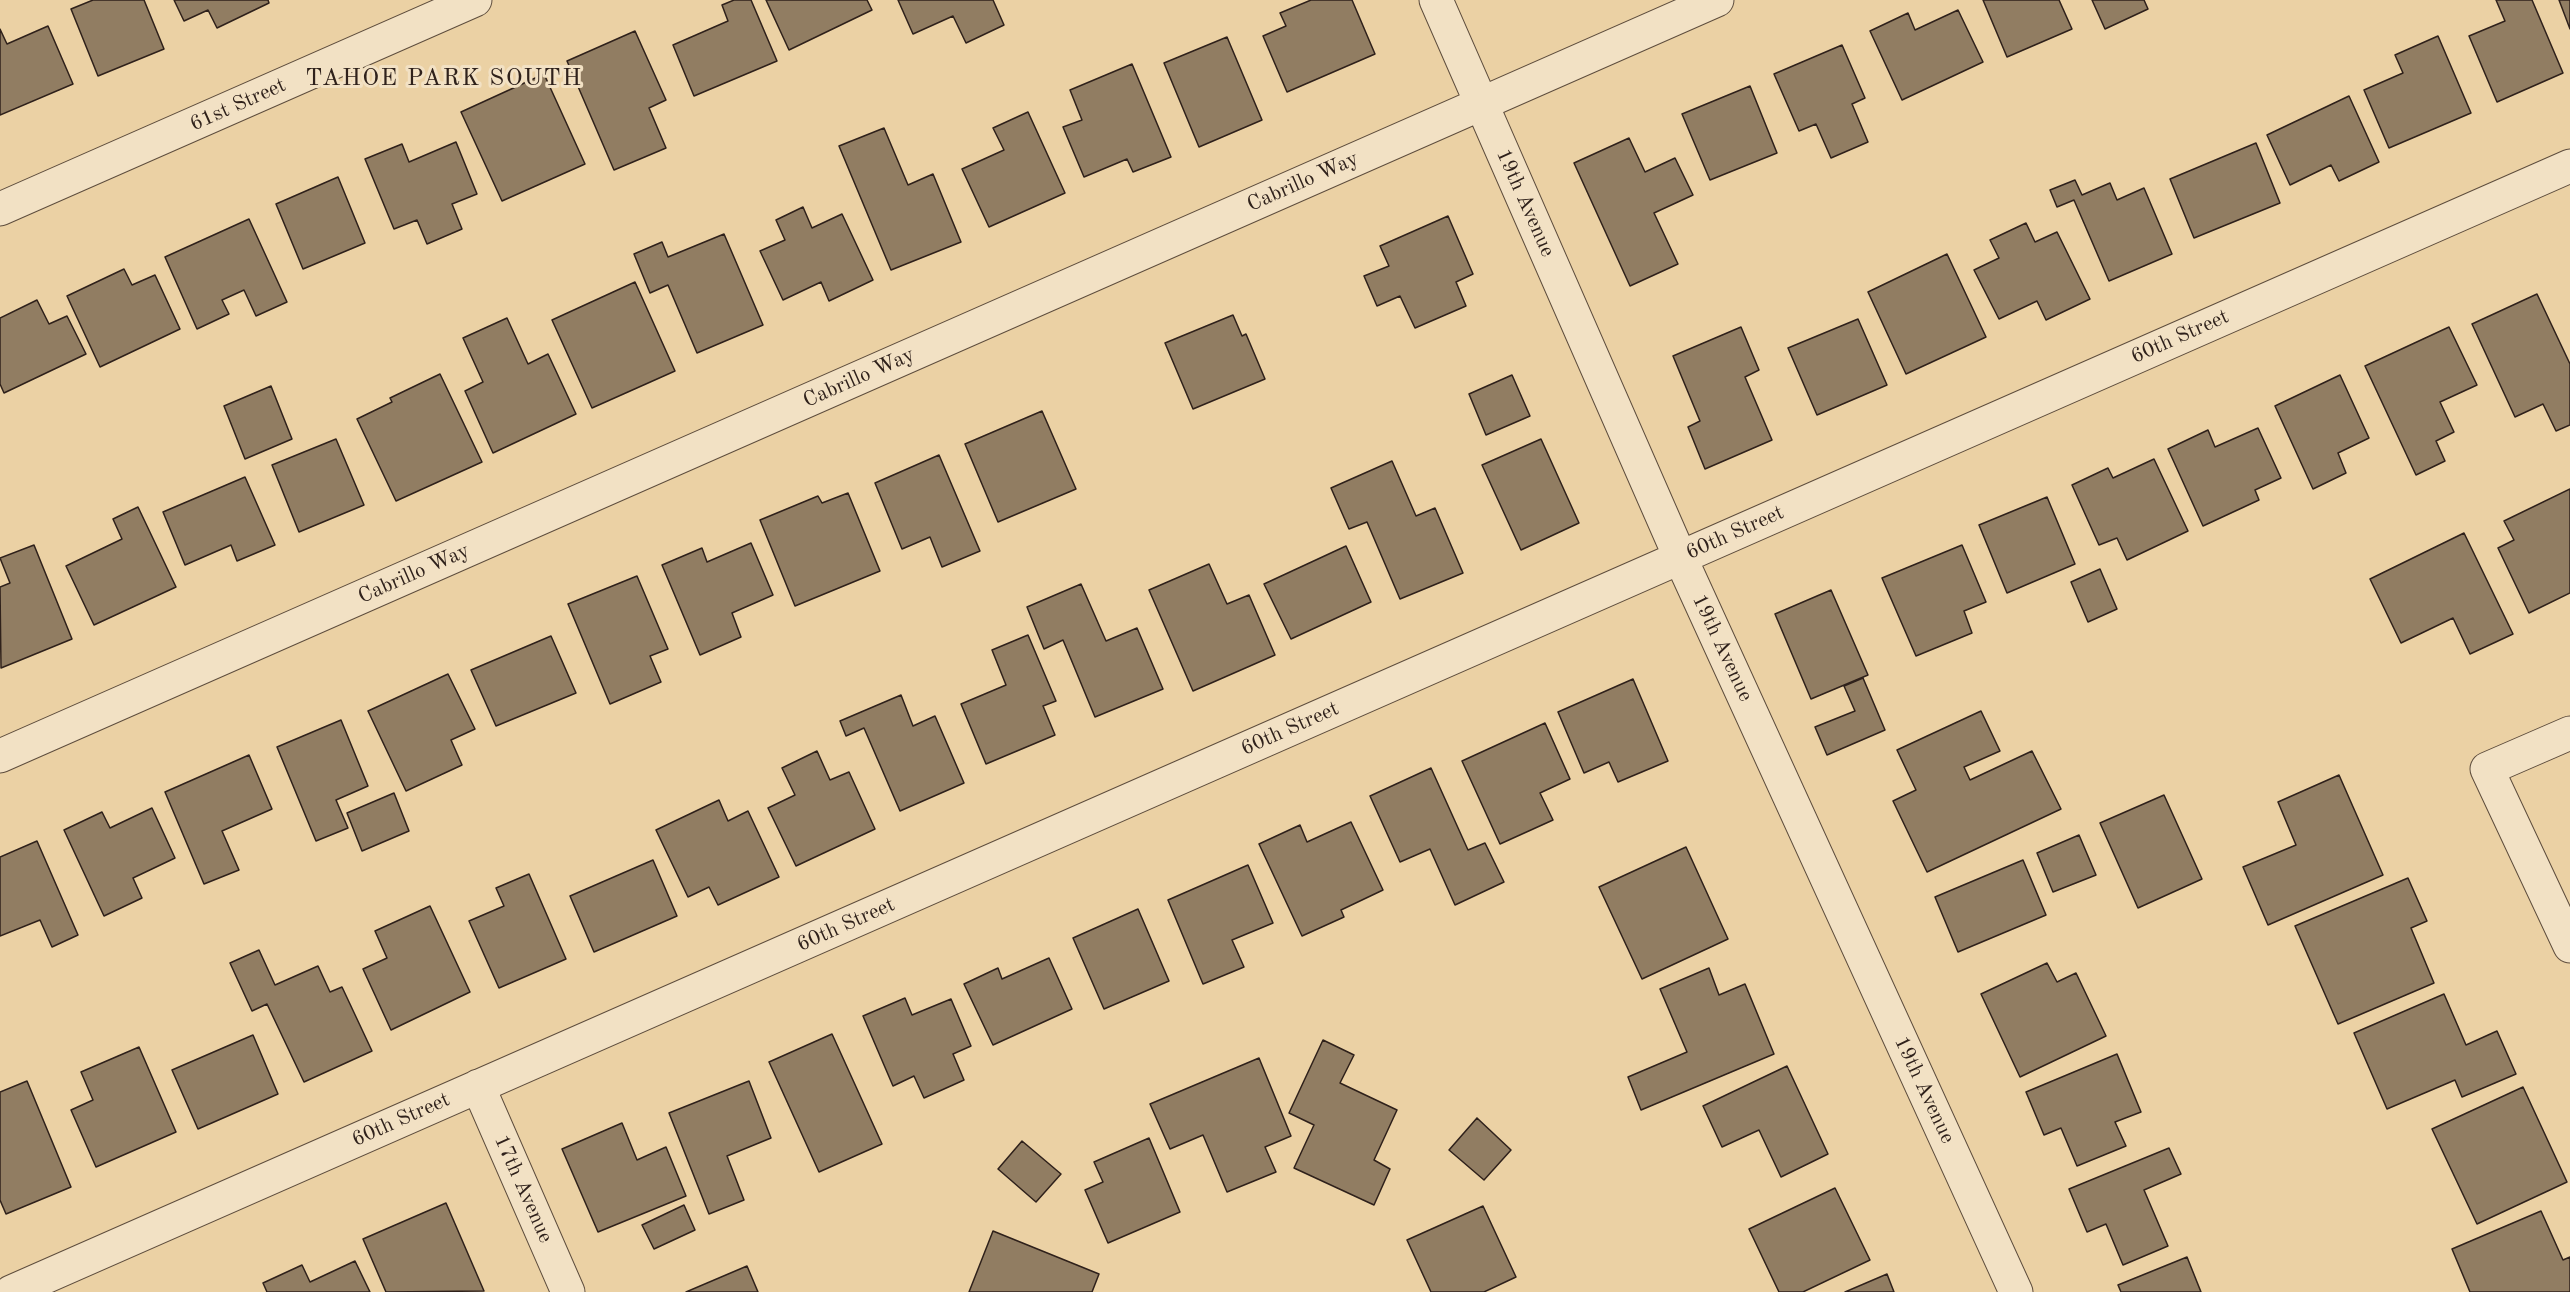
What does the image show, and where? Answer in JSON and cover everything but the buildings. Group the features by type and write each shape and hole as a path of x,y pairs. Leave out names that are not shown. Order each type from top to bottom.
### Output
{"street":[{"name":"61st Street","path":"0,209 475,0"},
{"name":"19th Avenue","path":"1436,0 1680,557 2016,1292"},
{"name":"Cabrillo Way","path":"0,756 1717,0"},
{"name":"60th Street","path":"11,1292 2570,166"},
{"path":"2570,733 2487,769 2570,946"},
{"name":"17th Avenue","path":"478,1086 568,1292"}],"district":[{"name":"TAHOE PARK SOUTH","path":"444,79"}]}
